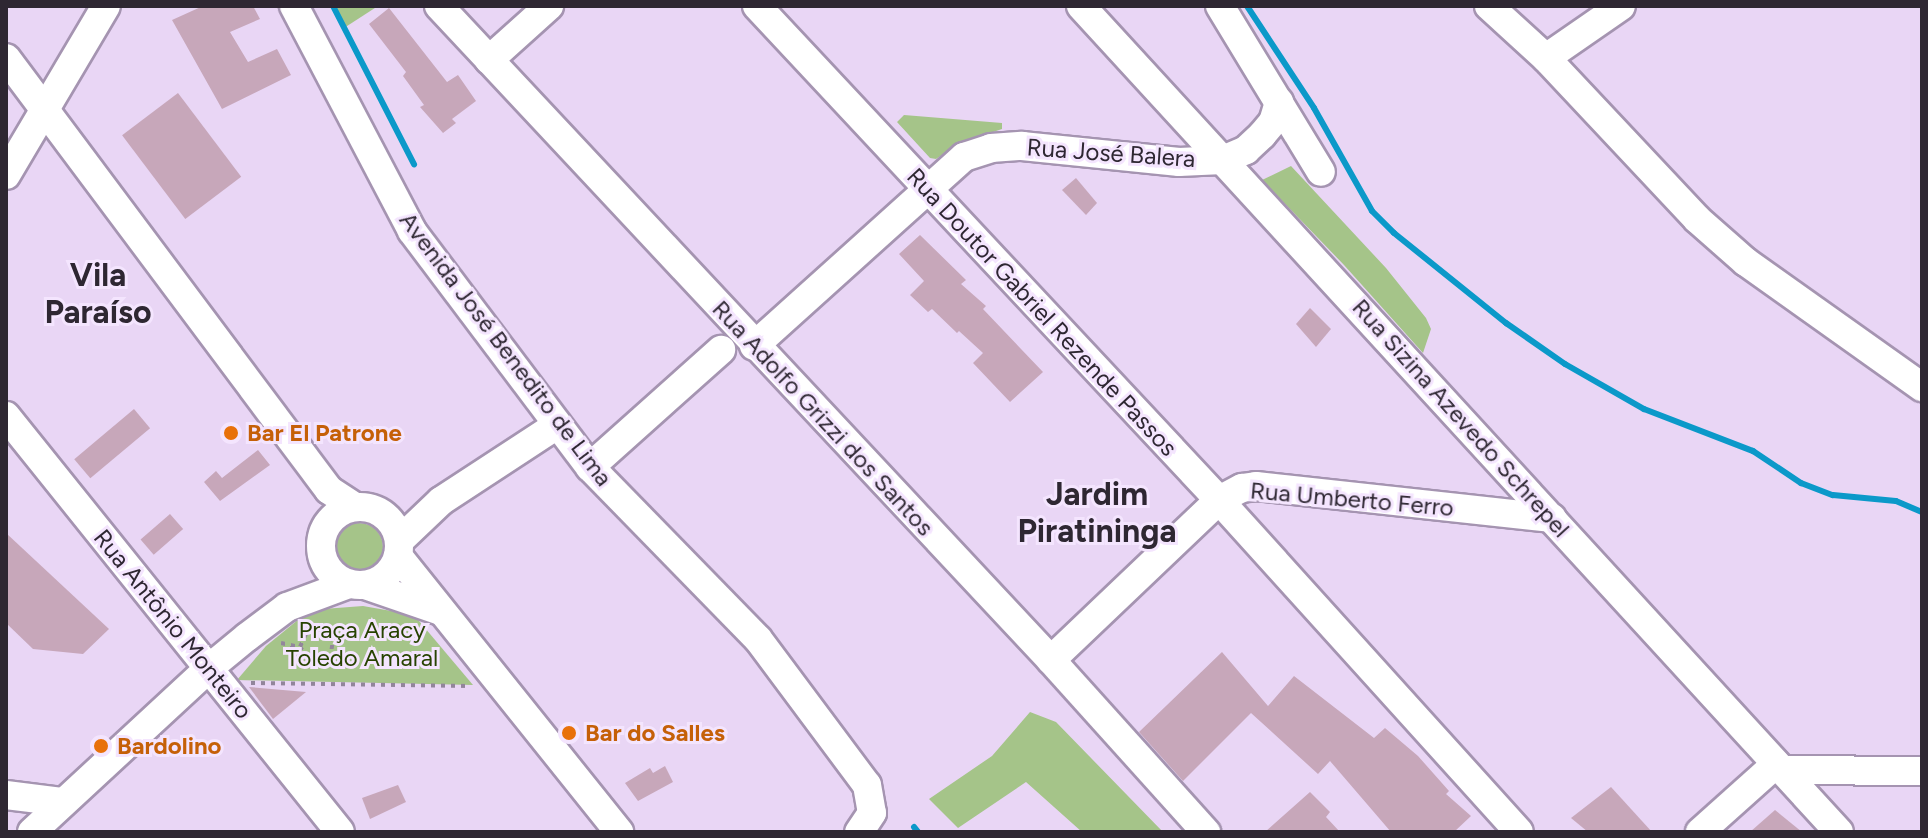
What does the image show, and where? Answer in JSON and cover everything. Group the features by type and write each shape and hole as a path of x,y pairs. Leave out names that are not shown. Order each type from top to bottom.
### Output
{"street":[{"path":"6,175 106,6"},
{"name":"Avenida José Benedito de Lima","path":"294,6 412,231 590,467 758,639 867,785 866,822"},
{"name":"Rua Adolfo Grizzi dos Santos","path":"439,6 1051,660 1206,832"},
{"path":"489,60 549,6"},
{"name":"Rua Doutor Gabriel Rezende Passos","path":"757,6 1219,500 1519,832"},
{"name":"Rua Sizina Azevedo Schrepel","path":"1081,6 1839,832"},
{"path":"1220,6 1321,172"},
{"path":"1489,6 1546,58 1697,219 1746,262 1922,387"},
{"path":"1546,58 1621,6"},
{"path":"6,58 329,490 355,507"},
{"name":"Rua José Balera","path":"754,346 964,157 1008,146 1179,162 1223,160 1246,150 1262,135 1273,122 1279,102"},
{"path":"590,467 721,350"},
{"name":"Rua Antônio Monteiro","path":"6,416 340,832"},
{"path":"41,829 62,802 214,676 247,637 287,607 380,580 391,570 399,548 441,501 557,425"},
{"name":"Rua Umberto Ferro","path":"1480,512 1504,499 1509,491 1510,478 1503,464"},
{"name":"Rua Umberto Ferro","path":"1051,660 1230,492 1256,486 1552,518"},
{"path":"384,515 441,501"},
{"path":"441,611 335,578 325,566 320,551 321,536 328,522 340,512 355,507 370,508 384,515 395,526 399,548 441,611 619,832"},
{"path":"287,607 320,551"},
{"path":"1700,832 1779,767 1833,772 1922,771"},
{"path":"1816,807 1813,794 1817,783 1833,772"},
{"path":"6,795 62,802"}],"path":[{"path":"247,637 300,647 311,662 330,659 333,640 319,627 306,634 300,647"},
{"path":"214,676 473,686 493,675"}],"green space":[{"path":"334,6 378,6 344,28"},
{"path":"904,115 1002,123 1002,129 960,143 936,159 930,158 897,122"},
{"path":"1291,166 1386,268 1426,318 1431,329 1423,353 1262,180"},
{"path":"359,523 376,530 383,547 376,564 359,571 342,564 335,547 342,530"},
{"name":"Praça Aracy Toledo Amaral","path":"363,606 414,615 473,685 237,680 266,646 310,610"},
{"path":"1030,712 1056,722 1163,832 1082,832 1026,782 958,828 929,799 992,756"}],"building":[{"path":"203,6 253,6 260,19 230,32 248,62 277,49 291,75 222,109 172,20"},
{"path":"389,8 447,82 458,75 476,101 452,119 456,123 443,133 420,107 424,105 403,76 406,72 369,24"},
{"path":"178,93 241,177 185,219 122,135"},
{"path":"1076,178 1097,203 1086,215 1062,190"},
{"path":"920,235 966,280 961,284 986,306 983,309 1043,372 1010,402 973,363 983,353 932,309 928,312 910,295 924,281 899,254"},
{"path":"1310,308 1331,329 1316,347 1296,324"},
{"path":"134,409 150,428 90,478 74,459"},
{"path":"258,450 270,465 220,501 204,482 216,471 222,478"},
{"path":"170,514 183,529 154,555 141,540"},
{"path":"6,533 109,629 83,654 33,649 6,623"},
{"path":"1222,652 1268,706 1294,676 1374,738 1385,728 1418,756 1449,791 1446,794 1471,816 1454,832 1391,832 1330,761 1318,774 1251,713 1183,781 1139,732"},
{"path":"249,687 306,692 273,719"},
{"path":"665,766 673,782 638,801 625,783 650,768 653,773"},
{"path":"398,785 406,802 370,819 362,798"},
{"path":"1611,787 1652,832 1588,832 1571,818"},
{"path":"1310,792 1330,812 1326,817 1340,832 1265,832"},
{"path":"1775,810 1802,832 1750,832"}],"waterway":[{"path":"333,6 414,164"},
{"path":"1247,6 1314,108 1372,211 1394,233 1506,323 1565,364 1644,409 1753,451 1801,483 1833,495 1896,501 1922,512"},
{"path":"914,827 918,832"}],"place":[{"name":"Bar El Patrone","path":"231,433"},
{"name":"Bar do Salles","path":"569,733"},
{"name":"Bardolino","path":"101,746"}],"district":[{"name":"Vila Paraíso","path":"98,294"},
{"name":"Jardim Piratininga","path":"1097,514"}]}
